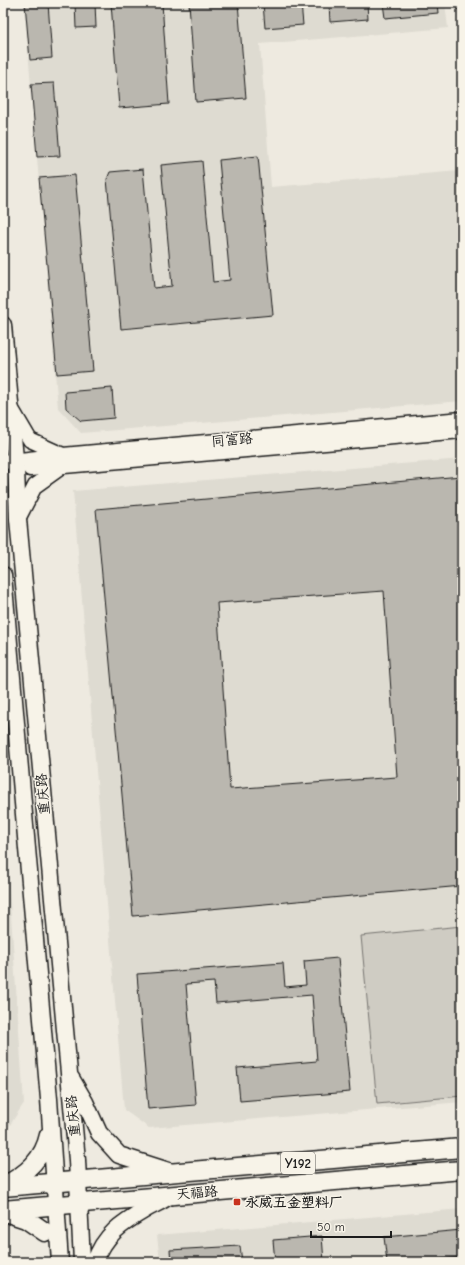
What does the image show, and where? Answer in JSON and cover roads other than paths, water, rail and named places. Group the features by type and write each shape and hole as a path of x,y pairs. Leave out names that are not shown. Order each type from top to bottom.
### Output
{"main road":[{"name":"重庆路","path":"3,325 10,405 9,466 18,519 79,1180 82,1262"},
{"name":"重庆路","path":"3,575 49,1091 50,1126 60,1262"},
{"path":"68,1073 85,1102 99,1133 119,1155 177,1174"},
{"name":"Y192","path":"3,1186 32,1166 40,1157 48,1139 50,1126"},
{"name":"天福路","path":"3,1186 177,1174 462,1148"},
{"name":"天福路","path":"3,1211 462,1170"},
{"path":"95,1262 110,1233 147,1208 161,1202 170,1195"},
{"path":"3,1211 26,1219 45,1232 54,1243 60,1262"}],"street":[{"path":"10,405 30,440 63,460 35,486 18,519"},
{"name":"同富路","path":"9,466 462,419"},
{"name":"同富路","path":"63,460 462,431"}],"place":[{"name":"永威五金塑料厂","path":"237,1202"}]}
